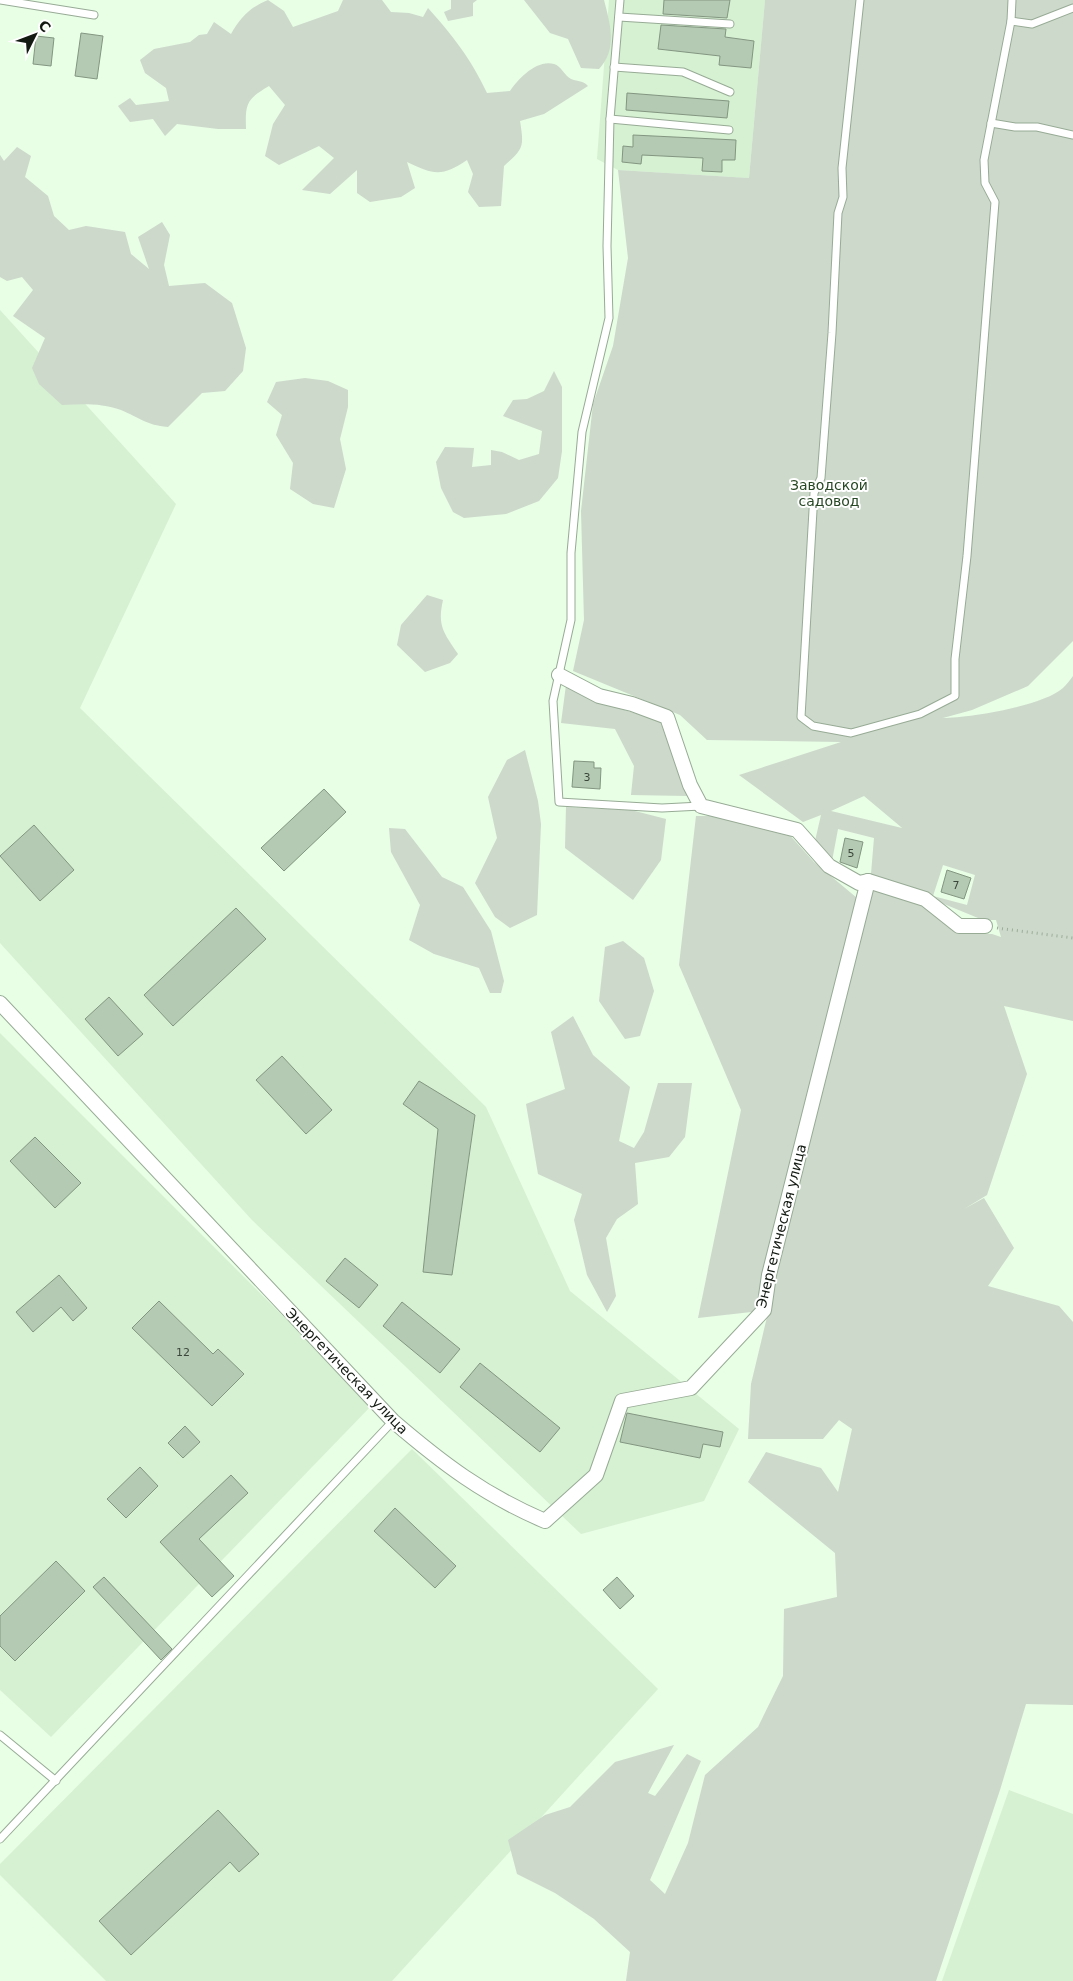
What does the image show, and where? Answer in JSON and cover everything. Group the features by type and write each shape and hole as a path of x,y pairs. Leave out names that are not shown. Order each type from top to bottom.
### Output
{"street":[{"path":"558,675 599,696 632,704 667,717 690,785 701,806 797,830 829,866 859,883 868,881 925,899 959,926 985,926"},
{"name":"Энергетическая улица","path":"0,1003 393,1421 443,1464 508,1505 545,1521 596,1475 622,1401 691,1388 764,1310 769,1275 868,881"}],"lane":[{"path":"0,0 94,15"},
{"path":"620,0 610,119 607,246 609,318 582,432 571,553 571,620 553,701 558,802 662,808 701,806"},
{"path":"860,0 842,168 843,197 838,214 832,333 821,478 814,493 801,717 813,726 851,733 920,714 955,696 955,659 967,556 995,202 984,183 984,160 1011,21 1012,0"},
{"path":"1011,21 1032,24 1073,8"},
{"path":"619,17 730,24"},
{"path":"614,67 682,72 730,92"},
{"path":"610,119 728,130"},
{"path":"991,123 1015,127 1037,127 1073,135"},
{"path":"0,1839 393,1421"},
{"path":"0,1735 56,1781"}],"path":[{"path":"985,926 1073,938"}],"shaded area":[{"path":"609,0 765,0 749,178 618,170 597,159"},
{"path":"0,310 176,504 80,708 486,1107 570,1291 739,1429 704,1501 581,1534 252,1220 0,943"},
{"path":"0,1033 372,1405 51,1737 0,1690"},
{"path":"412,1449 658,1689 392,1981 106,1981 0,1875 0,1864"},
{"path":"1009,1790 1073,1814 1073,1981 942,1981"}],"green space":[{"path":"268,0 284,11 293,27 338,11 343,0 382,0 391,12 409,13 423,17 428,8 461,48 475,69 487,93 510,91 529,71 541,64 548,63 556,65 569,78 588,86 544,114 520,121 522,142 516,155 504,166 501,206 479,207 468,192 473,174 467,160 444,172 431,172 407,162 415,188 401,197 370,202 357,193 357,170 330,194 302,190 334,158 319,146 279,165 265,156 273,124 285,105 269,86 252,98 249,103 246,113 246,129 218,129 177,124 165,136 153,119 130,122 118,106 130,98 136,105 169,101 166,88 145,73 140,60 154,49 190,42 199,35 207,34 214,22 231,34 246,14"},
{"path":"451,0 477,0 473,3 473,16 448,21 444,12 451,9"},
{"path":"524,0 604,0 610,27 611,45 605,61 599,69 581,68 568,39 550,33"},
{"name":"Заводской садовод","path":"765,0 1073,0 1073,641 1028,686 972,710 943,718 1005,710 1039,700 1063,688 1073,676 1073,1021 1004,1006 1027,1074 987,1195 964,1209 984,1198 1014,1248 988,1286 1059,1306 1073,1322 1073,1705 1026,1704 1000,1790 936,1981 626,1981 630,1952 594,1919 555,1893 517,1874 508,1840 545,1815 570,1807 615,1762 674,1745 648,1793 655,1796 687,1754 701,1761 650,1880 665,1894 688,1843 705,1775 758,1727 783,1676 784,1609 837,1597 835,1553 748,1482 766,1452 821,1468 838,1492 852,1429 839,1420 823,1439 748,1439 751,1384 825,1075 873,889 937,911 956,933 992,934 1001,937 996,920 983,920 871,874 874,838 838,829 832,861 815,841 821,815 803,822 739,775 841,742 707,740 680,715 573,671 584,620 581,511 593,404 613,346 628,258 618,170 749,178","holes":["864,796 901,827 902,828 831,811","943,865 975,875 967,905 933,896"]},
{"path":"17,147 31,156 25,177 48,196 54,216 69,230 86,226 125,232 131,254 149,269 138,237 162,222 170,235 164,265 169,286 205,283 232,303 246,348 243,371 225,391 202,393 168,427 148,423 121,410 107,406 62,405 39,384 32,368 45,338 13,316 33,290 22,277 7,281 0,277 0,155 4,161"},
{"path":"554,371 562,387 562,451 558,478 539,501 506,514 464,518 453,512 441,488 436,462 445,447 474,448 472,467 491,465 491,450 502,452 519,460 539,454 542,431 503,416 513,400 527,399 544,391"},
{"path":"305,378 328,381 348,390 348,407 340,439 346,469 334,508 313,504 290,489 293,463 276,435 282,415 267,402 276,382"},
{"path":"427,595 443,600 441,623 458,654 450,663 425,672 397,645 401,625"},
{"path":"566,685 592,700 660,721 688,796 631,795 634,766 615,729 561,723"},
{"path":"525,750 538,801 541,824 537,915 510,928 495,917 475,883 497,838 488,797 507,760"},
{"path":"566,807 631,810 666,819 661,860 633,900 565,848"},
{"path":"696,816 732,816 786,831 814,862 857,898 760,1311 698,1318 741,1110 679,965"},
{"path":"389,828 405,829 442,877 463,887 491,931 504,981 501,993 490,993 479,968 434,954 409,940 420,905 391,852"},
{"path":"623,941 644,958 654,991 640,1036 625,1039 599,1001 605,947"},
{"path":"573,1016 593,1055 630,1087 619,1141 634,1148 644,1132 658,1083 692,1083 685,1137 669,1157 635,1163 638,1204 617,1219 606,1238 616,1296 607,1312 587,1275 574,1220 582,1194 538,1174 526,1104 565,1089 551,1032"}],"building":[{"path":"664,0 730,0 727,18 663,14"},
{"path":"661,25 726,29 725,37 754,41 751,68 719,65 720,56 658,49"},
{"path":"81,33 103,36 97,79 75,76"},
{"path":"36,36 54,38 51,66 33,64"},
{"path":"627,93 729,101 727,118 626,110"},
{"path":"633,135 736,140 735,160 722,160 722,172 702,171 703,158 642,155 641,164 622,162 623,146 633,147"},
{"path":"574,761 594,762 594,768 601,768 600,789 572,787"},
{"path":"324,789 346,812 284,871 261,848"},
{"path":"34,825 74,870 40,901 0,856"},
{"path":"845,838 863,842 857,868 840,862"},
{"path":"947,870 971,878 964,899 941,892"},
{"path":"236,908 266,939 173,1026 144,995"},
{"path":"109,997 143,1034 118,1056 85,1019"},
{"path":"282,1056 332,1110 306,1134 256,1080"},
{"path":"419,1081 475,1115 452,1275 423,1272 438,1129 403,1104"},
{"path":"35,1137 81,1183 55,1208 10,1161"},
{"path":"345,1258 378,1285 359,1308 326,1281"},
{"path":"59,1275 87,1308 73,1321 61,1307 33,1332 16,1312"},
{"path":"159,1301 213,1354 218,1349 244,1374 212,1406 132,1328"},
{"path":"402,1302 460,1349 440,1373 383,1326"},
{"path":"480,1363 560,1428 540,1452 460,1387"},
{"path":"627,1413 723,1432 720,1447 703,1444 700,1458 620,1442"},
{"path":"185,1426 200,1442 183,1458 168,1443"},
{"path":"140,1467 158,1486 126,1518 107,1499"},
{"path":"231,1475 248,1493 199,1539 234,1576 212,1597 160,1542"},
{"path":"395,1508 456,1566 435,1588 374,1531"},
{"path":"56,1561 85,1591 15,1661 0,1646 0,1616"},
{"path":"104,1577 172,1649 161,1660 93,1587"},
{"path":"617,1577 634,1596 620,1609 603,1590"},
{"path":"218,1810 259,1854 239,1872 230,1862 131,1955 99,1921"}]}
